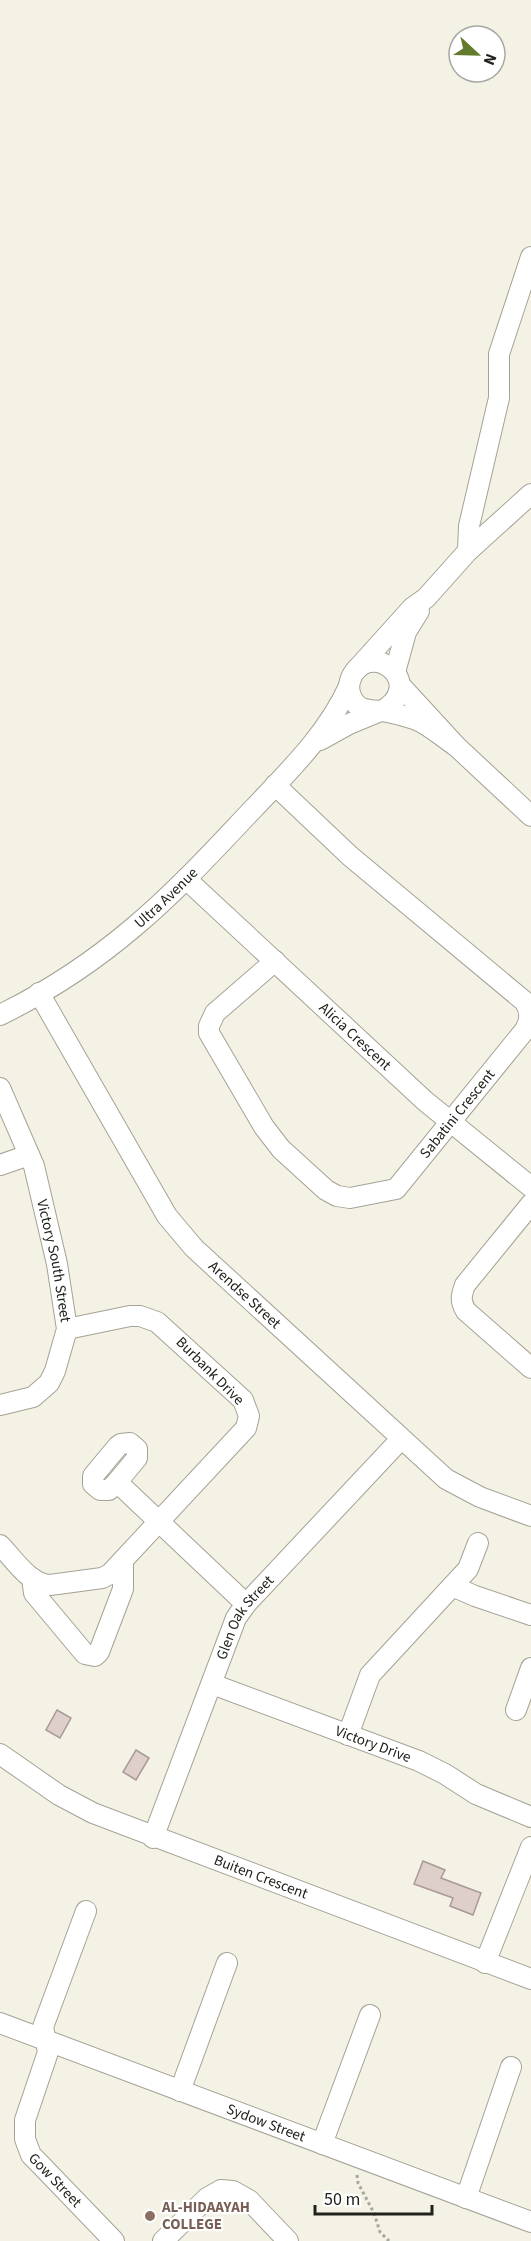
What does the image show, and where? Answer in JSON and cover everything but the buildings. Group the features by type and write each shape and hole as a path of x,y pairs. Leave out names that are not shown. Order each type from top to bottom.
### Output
{"street":[{"path":"468,551 469,526 499,398 499,354 531,257"},
{"path":"380,712 392,705 398,696 397,678 406,632 426,598 468,551 531,494"},
{"path":"426,598 396,624 358,668 349,686 351,697 358,706 367,711 421,722 456,746"},
{"path":"358,668 367,663 377,662 387,665 456,746 531,816"},
{"name":"Ultra Avenue","path":"0,1015 39,993 116,942 152,912 306,751 339,709 349,686"},
{"name":"Ultra Avenue","path":"306,751 330,733 380,712"},
{"name":"Sabatini Crescent","path":"275,785 350,856 524,992 530,1010 528,1026 396,1189 350,1198 337,1196 326,1190 289,1157 264,1127 209,1033 208,1026 215,1013 275,962"},
{"name":"Alicia Crescent","path":"186,879 451,1123 531,1187"},
{"name":"Arendse Street","path":"39,993 167,1216 182,1235 446,1479 480,1497 531,1516"},
{"name":"Victory South Street","path":"0,1088 34,1166 57,1264 68,1329 49,1383 33,1396 0,1405"},
{"path":"0,1165 29,1155"},
{"path":"531,1204 465,1285 461,1296 466,1311 531,1368"},
{"name":"Burbank Drive","path":"32,1578 42,1584 50,1585 102,1578 110,1574 243,1433 248,1422 246,1404 165,1327 149,1318 130,1316 68,1329"},
{"name":"Glen Oak Street","path":"153,1838 236,1618 246,1604 401,1439"},
{"path":"117,1482 246,1604"},
{"path":"348,1735 369,1675 468,1569 478,1543"},
{"path":"0,1545 32,1578 34,1593 86,1654 94,1656 99,1652 123,1589 123,1561"},
{"path":"452,1586 531,1615"},
{"path":"516,1710 531,1668"},
{"name":"Victory Drive","path":"212,1684 419,1761 476,1794 531,1817"},
{"name":"Buiten Crescent","path":"0,1754 59,1796 93,1813 153,1838 531,1979"},
{"path":"485,1963 531,1847"},
{"name":"Gow Street","path":"86,1911 43,2027 48,2052 25,2120 24,2139 37,2161 114,2241"},
{"path":"180,2091 227,1963"},
{"path":"322,2144 370,2015"},
{"name":"Sydow Street","path":"0,2023 531,2222"},
{"path":"466,2198 511,2067"},
{"path":"163,2241 207,2199 221,2190 233,2191 249,2200 288,2241"}],"path":[{"path":"354,2156 358,2183 374,2213 380,2232 389,2241"}],"place":[{"name":"AL-HIDAAYAH COLLEGE","path":"150,2216"}]}
